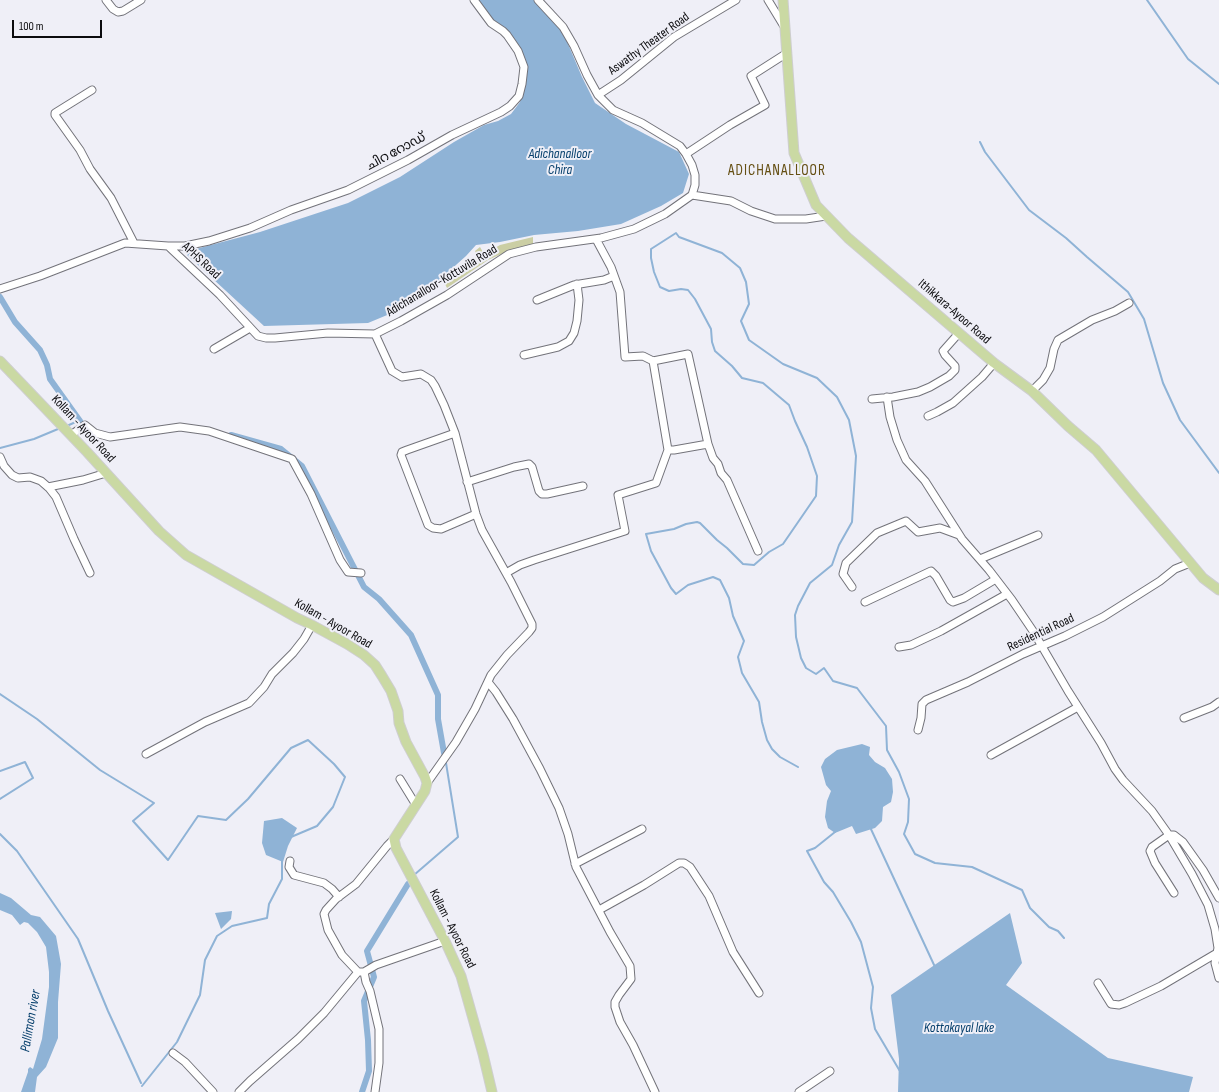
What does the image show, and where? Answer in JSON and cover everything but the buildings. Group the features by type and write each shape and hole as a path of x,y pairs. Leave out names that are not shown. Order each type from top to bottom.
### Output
{"main road":[{"name":"Ithikkara-Ayoor Road","path":"783,0 794,153 816,205 848,238 994,363 1032,391 1068,426 1096,450 1203,578 1219,590"},
{"name":"Kollam - Ayoor Road","path":"0,361 71,435 159,531 186,555 364,654 375,665 390,691 398,711 399,723 406,742 425,776 427,783"},
{"path":"394,839 425,791 427,783"},
{"name":"Kollam - Ayoor Road","path":"394,839 401,860 445,941 461,976 492,1092"}],"street":[{"path":"106,0 114,10 118,12 124,11 141,0"},
{"name":"ചിറ റോഡ്","path":"168,246 185,246 209,241 250,228 291,210 348,190 510,106 519,96 524,67 518,51 508,35 490,23 474,0"},
{"path":"538,0 563,27 598,95 613,110 642,123 680,146 686,154 695,175 695,185 692,195 731,201 775,220 806,219 826,216"},
{"name":"Aswathy Theater Road","path":"598,95 621,80 674,37 736,0"},
{"path":"768,0 785,28"},
{"path":"686,154 730,125 765,105 751,76 786,53"},
{"path":"92,90 59,110 55,113 55,115 111,198 134,243"},
{"name":"Adichanalloor-Kottuvila Road","path":"375,334 447,295 509,254 536,247 596,239 634,229 665,214 692,195"},
{"path":"596,239 620,292 625,357 643,356 653,361 688,354 708,444 713,458 718,464 721,474 727,480 758,552"},
{"name":"APHS Road","path":"1,289 40,276 125,243 168,246 220,294 258,336 266,338 328,334 375,334"},
{"path":"537,300 576,284 604,280 614,276"},
{"path":"524,355 558,347 569,341 574,333 577,321 579,300 576,284"},
{"path":"1032,391 1043,380 1050,368 1054,349 1058,340 1092,320 1116,311 1129,303"},
{"path":"214,349 250,328"},
{"path":"872,399 918,392 930,387 953,373 955,366 944,355 943,351 959,333"},
{"path":"375,334 392,371 402,377 421,374 431,380 444,405 455,433 467,482 482,530 529,615 532,624 532,628 491,675 475,709 456,742 427,783"},
{"path":"506,573 520,565 534,560 625,531 618,495 656,483 668,450 653,361"},
{"path":"928,416 953,403 977,382 994,363"},
{"path":"887,397 896,440 906,460 925,481 959,535 996,578 1042,647 1123,780 1139,796 1169,835 1192,874 1208,905 1215,929 1218,950 1215,963 1219,978"},
{"path":"71,435 85,424 95,433 110,437 180,427 209,431 292,458 312,494 340,560 348,572 361,573"},
{"path":"455,433 402,452 401,455 428,525 432,528 441,529 476,514"},
{"path":"668,450 708,444"},
{"path":"0,457 4,466 12,475 18,478 30,477 41,481 56,497 90,573"},
{"path":"467,482 514,467 529,464 532,467 540,493 546,494 583,486"},
{"path":"48,487 83,480 106,473"},
{"path":"852,587 842,574 846,563 877,533 906,521 918,532 940,528 959,535"},
{"path":"980,559 1038,535"},
{"name":"Residential Road","path":"918,730 922,704 926,700 968,682 1023,654 1042,647 1103,617 1160,581 1175,569 1190,563"},
{"path":"865,602 931,572 936,576 950,600 953,602 964,598 996,578"},
{"path":"899,647 911,645 935,634 1007,594"},
{"path":"146,754 205,722 249,703 264,687 272,674 297,648 312,625"},
{"path":"488,682 513,719 546,782 559,808 568,834 575,864 610,932 630,966 631,979 619,995 615,1002 615,1007 620,1022 633,1045 655,1092"},
{"path":"1184,718 1212,707 1219,702"},
{"path":"991,755 1078,707"},
{"path":"400,779 416,805"},
{"path":"575,864 642,829"},
{"path":"1174,892 1155,863 1150,851 1152,847 1169,835 1174,835 1183,842 1203,870 1219,898"},
{"path":"375,1092 379,1063 379,1029 369,988 361,972 342,956 325,923 324,914 339,897 356,884 394,839"},
{"path":"290,860 289,867 294,875 324,883 339,897"},
{"path":"599,910 644,885 679,863 684,863 690,867 709,896 733,952 759,993"},
{"path":"239,1092 298,1039 361,972 376,965 445,941"},
{"path":"1098,984 1112,1004 1119,1005 1161,986 1218,950"},
{"path":"173,1053 185,1062 213,1092"},
{"path":"799,1092 830,1071"}],"green space":[{"path":"533,237 533,245 510,250 488,260 447,288 444,282 477,256 475,251 480,247 484,254 500,245"}],"water":[{"name":"Adichanalloor Chira","path":"478,0 534,0 563,32 595,103 626,124 679,152 689,174 683,193 661,206 621,224 578,231 534,235 476,245 447,273 404,308 368,323 264,326 187,255 192,250 260,232 348,203 400,177 454,142 484,125 498,121 511,114 520,102 525,78 524,60 489,18"},
{"path":"862,744 870,747 869,755 875,762 885,768 892,779 893,792 891,802 883,807 882,821 875,828 856,834 852,826 835,833 828,828 825,817 827,801 831,791 826,785 821,767 825,759 837,750"},
{"path":"282,818 297,828 288,846 283,862 266,855 262,843 264,821"},
{"path":"0,893 11,898 31,915 40,917 56,936 61,964 58,1002 58,1038 46,1067 37,1077 35,1092 21,1092 28,1069 30,1067 33,1069 42,1039 49,987 46,947 37,932 28,923 24,922 20,925 12,915 0,910"},
{"path":"232,911 231,919 221,929 215,913"},
{"name":"Kottakayal lake","path":"1010,913 1022,963 1006,985 1108,1058 1193,1077 1189,1092 898,1092 899,1059 891,995"}],"waterway":[{"path":"1147,0 1188,59 1219,84"},
{"path":"980,142 985,152 1029,210 1066,238 1128,292 1144,319 1163,383 1180,420 1219,473"},
{"path":"798,767 780,757 772,749 767,740 759,702 742,673 738,657 744,641 733,616 729,598 720,580 713,577 688,585 676,594 671,588 651,551 646,534 674,529 686,524 697,522 700,523 743,564 754,565 769,552 783,544 816,496 817,476 807,447 789,405 763,383 742,378 732,366 715,351 712,342 711,329 695,299 688,290 681,289 669,291 660,287 654,272 651,249 676,233 679,237 722,253 740,268 746,282 749,304 741,321 749,340 783,364 817,378 837,397 849,420 856,456 852,522 839,545 832,565 810,583 795,615 796,637 801,658 806,668 816,674 824,668 833,681 857,688 886,726 887,750 899,772 909,799 908,822 904,834 915,854 935,863 972,867 1022,890 1030,908 1049,927 1058,931 1064,938"},
{"path":"0,297 15,322 40,350 47,365 50,379 85,428"},
{"path":"69,425 80,420"},
{"path":"0,448 34,439 58,429"},
{"path":"231,435 281,449 302,466 364,587 379,599 411,635 438,695 438,719 444,753"},
{"path":"0,694 37,719 100,770 154,803 133,821 168,860 198,816 226,820 248,799 291,748 308,740 334,764 345,777 333,807 317,826 291,837"},
{"path":"0,771 25,762 33,778 0,799"},
{"path":"414,875 458,837 446,763"},
{"path":"870,827 935,967"},
{"path":"835,832 815,848 807,851 824,882 833,892 851,922 861,942 873,987 871,1008 875,1029 901,1073"},
{"path":"0,834 17,851 78,939 108,1011 141,1083"},
{"path":"142,1086 177,1042 200,995 205,960 217,936 232,926 267,918 269,904 282,879 282,859"},
{"path":"362,1092 369,1071 368,1040 364,1001 374,977 367,951 408,884"}],"district":[{"name":"ADICHANALLOOR","path":"777,171"}],"water label":[{"name":"Pallimon river","path":"31,1021"}]}
